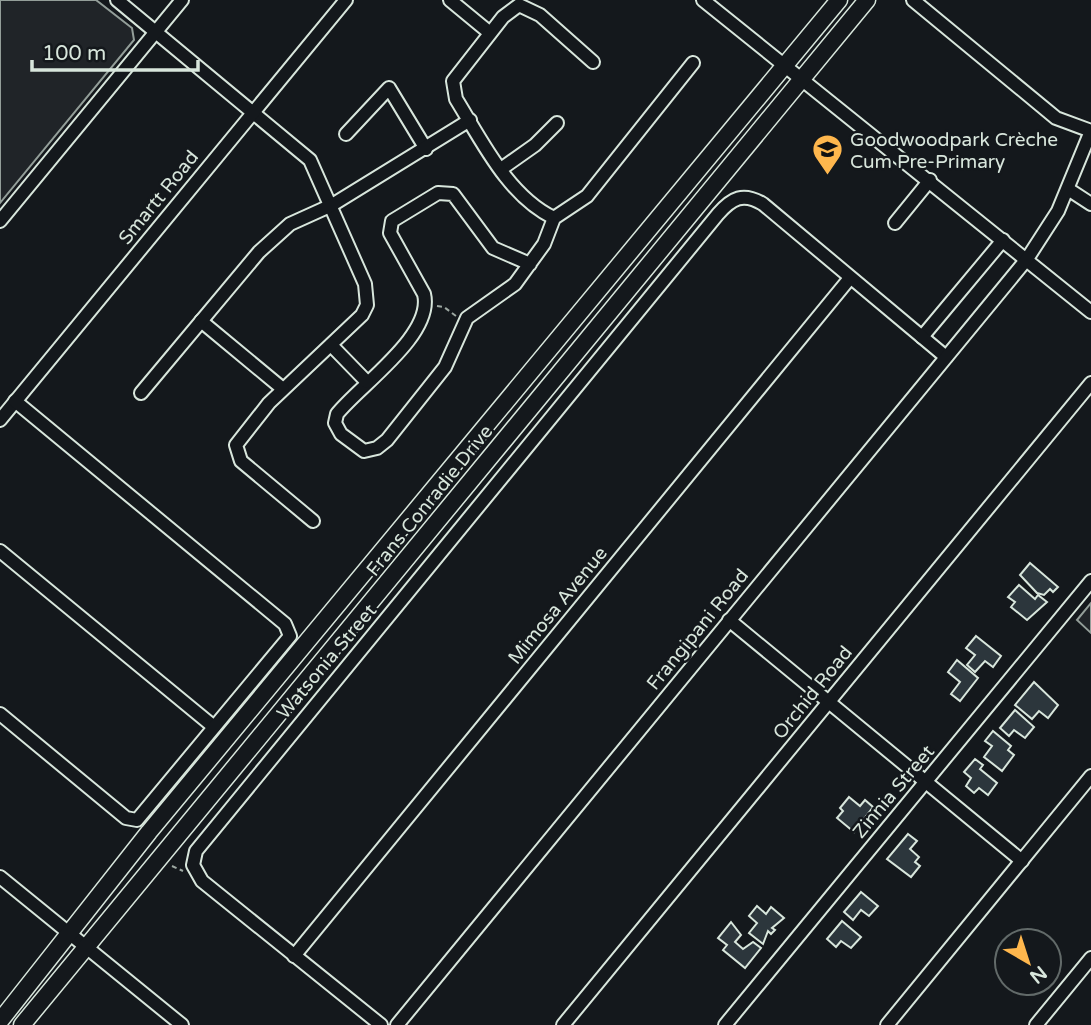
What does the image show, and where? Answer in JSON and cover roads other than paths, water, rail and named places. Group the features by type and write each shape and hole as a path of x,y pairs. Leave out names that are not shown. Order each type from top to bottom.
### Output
{"main road":[{"name":"Frans Conradie Drive","path":"0,1021 158,821 839,0"},
{"name":"Frans Conradie Drive","path":"22,1025 867,0"}],"street":[{"path":"117,0 310,160 365,284 368,300 359,319 283,389 246,430 236,450 241,461 313,521"},
{"path":"0,221 182,0"},
{"name":"Smartt Road","path":"0,420 346,0"},
{"path":"450,0 490,33"},
{"path":"703,0 1091,312"},
{"path":"913,0 1056,118 1091,131"},
{"path":"554,218 531,206 501,169 456,99 453,81 513,8 527,6 593,62"},
{"path":"530,264 493,248 453,194 438,192 398,216 388,228 424,294 425,303 404,348 341,409 335,422 341,434 365,451 377,448 387,440 445,367 466,320 506,293 530,264 544,244 554,218 587,196 693,63"},
{"path":"346,134 389,88 426,149"},
{"path":"141,393 259,252 290,224 332,205 470,120"},
{"path":"501,169 535,145 557,123"},
{"name":"Frangipani Road","path":"397,1025 1027,258 1054,220 1091,131"},
{"path":"895,223 930,180"},
{"path":"1068,189 1091,204"},
{"name":"Watsonia Street","path":"294,956 202,881 194,868 201,843 718,214 740,196 748,196 763,204 850,278"},
{"path":"922,337 1003,240"},
{"path":"850,278 946,356"},
{"name":"Mimosa Avenue","path":"294,956 850,278"},
{"path":"201,321 283,389"},
{"path":"331,345 368,382"},
{"name":"Orchid Road","path":"563,1025 1091,383"},
{"path":"0,714 134,821 142,818 214,727 288,642 290,632 275,615 15,401"},
{"path":"0,551 214,727"},
{"name":"Zinnia Street","path":"724,1025 1091,581"},
{"path":"729,620 1022,861"},
{"path":"887,1025 1091,776"},
{"path":"0,877 71,934 167,1020 183,1025"},
{"path":"294,956 381,1025"},
{"path":"1036,1025 1091,958"}],"place":[{"name":"Goodwoodpark Crèche Cum Pre-Primary","path":"827,177"}]}
